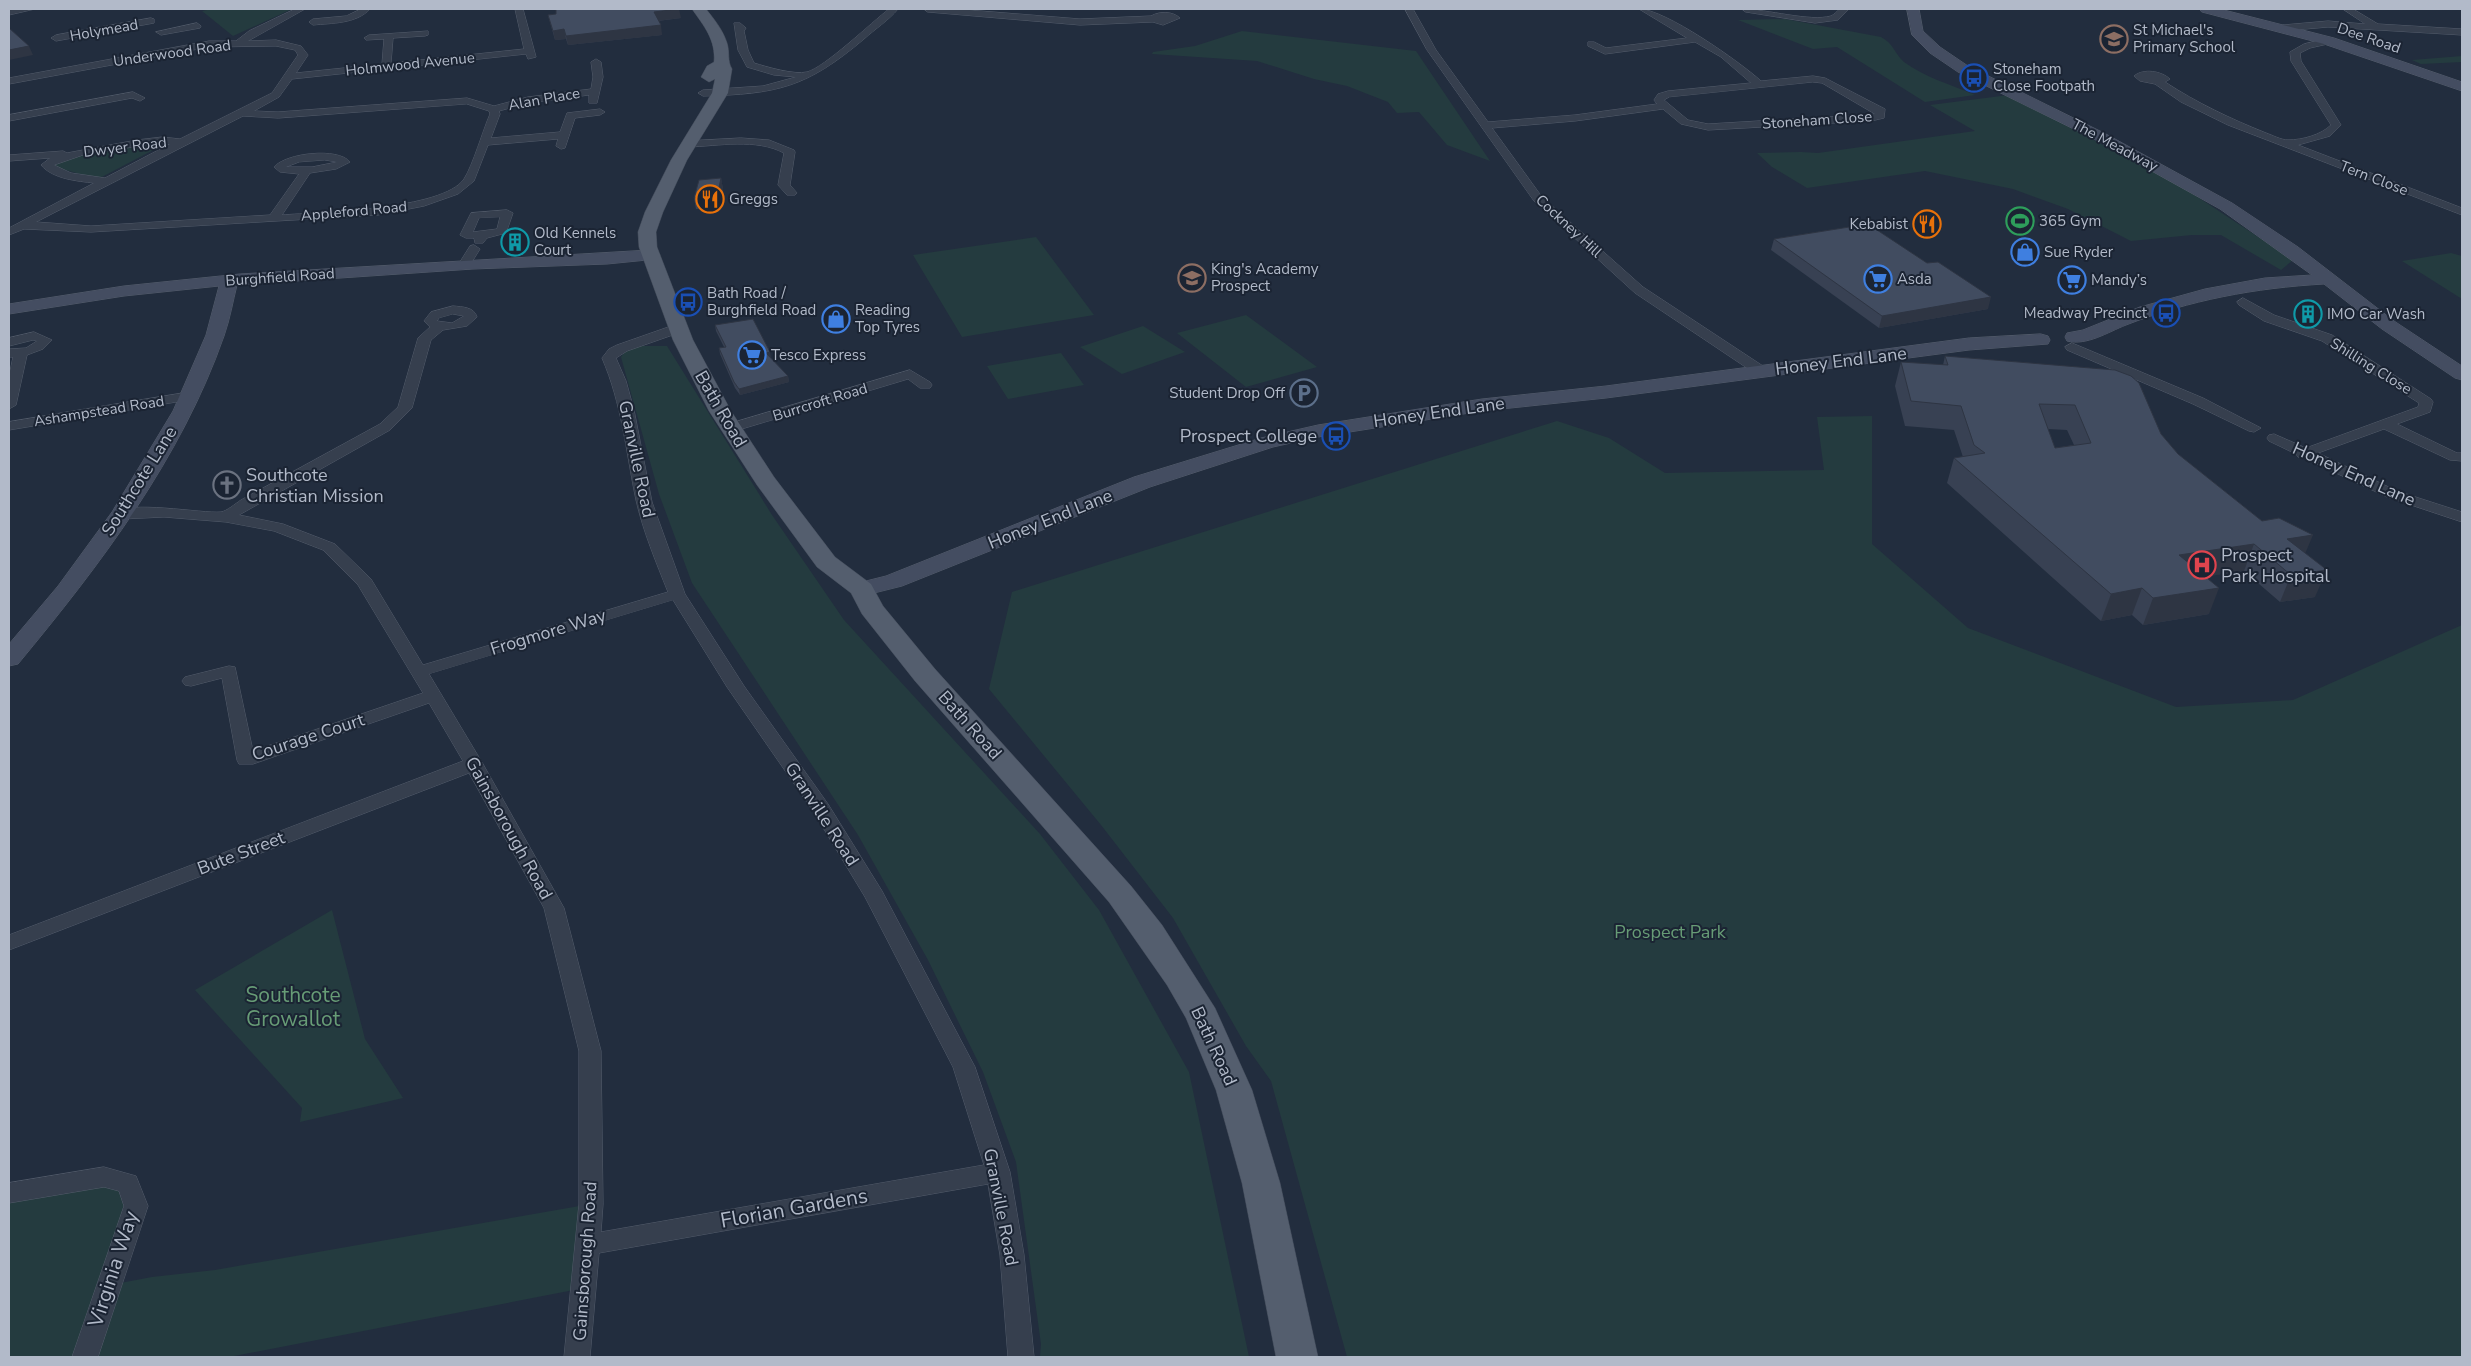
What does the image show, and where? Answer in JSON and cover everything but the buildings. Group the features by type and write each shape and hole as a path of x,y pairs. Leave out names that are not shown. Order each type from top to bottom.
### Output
{"main road":[{"name":"Bath Road","path":"699,9 721,42 723,54 720,64 725,69 720,93 688,144 654,212 648,232 649,251 683,340 730,428 765,480 826,562 842,576 862,589 871,608 925,675 1126,901 1150,933 1203,1017 1234,1090 1261,1183 1296,1357"},
{"path":"704,116 699,108 703,93 712,69 720,64"}],"street":[{"path":"9,12 31,9"},
{"path":"240,43 252,33 301,9"},
{"path":"313,22 350,18 366,9"},
{"name":"Holmwood Avenue","path":"290,76 530,54 519,9"},
{"path":"703,93 763,90 807,75 829,62 894,9"},
{"path":"928,9 1080,22 1153,19"},
{"name":"Cockney Hill","path":"1409,9 1431,49 1538,199 1640,290 1760,371"},
{"path":"1643,9 1724,55 1757,83"},
{"path":"1746,9 1816,20 1835,18 1845,9"},
{"name":"The Meadway","path":"1913,9 1912,16 1917,32 1935,50 1963,69 2099,136 2198,189 2292,251 2388,325 2462,374"},
{"name":"Dee Road","path":"2206,9 2328,41 2462,87"},
{"path":"2347,9 2375,26"},
{"name":"Holymead","path":"149,11 152,21 163,36 197,26"},
{"name":"Holymead","path":"56,38 152,21"},
{"path":"2283,28 2318,24 2462,32"},
{"path":"737,25 742,28 739,32 743,50 750,65 774,72 807,75"},
{"path":"369,38 425,33"},
{"path":"386,66 388,36"},
{"path":"1591,44 1605,51 1698,39"},
{"path":"2285,144 2322,136 2332,131 2336,125 2296,61 2295,52 2307,46 2328,41"},
{"name":"Underwood Road","path":"9,81 171,50 240,43 276,43 298,48 303,55 276,95 241,113"},
{"name":"Alan Place","path":"576,103 593,102 598,78 596,62"},
{"name":"Stoneham Close","path":"1813,79 1825,81 1881,111 1880,116 1708,127 1693,126 1683,123 1659,100 1661,96 1668,94 1757,83 1813,79"},
{"name":"Tern Close","path":"2158,82 2184,100 2232,124 2462,212"},
{"name":"Alan Place","path":"493,109 544,97 596,90"},
{"path":"9,118 133,95"},
{"path":"241,113 278,115 467,101 493,109"},
{"path":"1486,125 1575,118 1665,106"},
{"name":"Appleford Road","path":"22,225 91,229 378,212 437,199 454,192 469,181 495,114 493,109"},
{"name":"Alan Place","path":"561,146 571,115 600,112"},
{"name":"Dwyer Road","path":"9,232 181,142 241,113"},
{"name":"Alan Place","path":"484,142 565,136"},
{"name":"Dwyer Road","path":"9,158 69,154 162,140 181,142"},
{"path":"688,144 756,142 781,145 790,152 784,185 791,193"},
{"name":"Dwyer Road","path":"69,154 52,160 46,165 52,170 76,177 106,181"},
{"path":"274,218 307,170 335,167 343,164 344,160 335,158 297,160 283,164 280,168 287,171 307,170"},
{"path":"464,265 478,242"},
{"name":"Burghfield Road","path":"9,309 117,292 229,281 464,265 614,259 649,251"},
{"name":"Honey End Lane","path":"2073,342 2088,334 2172,301 2212,291 2287,280 2328,279"},
{"name":"Southcote Lane","path":"9,659 66,591 122,514 190,396 215,335 229,281"},
{"name":"Shilling Close","path":"2243,302 2269,318 2327,338 2426,402 2425,409 2303,454"},
{"path":"226,517 246,503 386,427 405,408 426,338 439,327"},
{"name":"Granville Road","path":"679,328 622,348 614,352 609,358 620,381 644,502 663,560 677,594 736,687 821,808 875,896 964,1067 998,1172 1012,1255 1021,1357"},
{"name":"Honey End Lane","path":"862,589 894,581 1142,482 1268,442 1405,415 1615,391 1969,344 2041,340 2040,335 2046,332 2058,332 2073,342 2254,428"},
{"path":"9,342 34,336 45,340 36,348 15,352 9,405"},
{"path":"900,362 910,374 925,385"},
{"name":"Burrcroft Road","path":"730,428 910,374"},
{"name":"Ashampstead Road","path":"9,426 113,407 190,396"},
{"path":"2385,424 2456,457 2462,457"},
{"name":"Honey End Lane","path":"2274,438 2303,454 2392,494 2462,517"},
{"name":"Gainsborough Road","path":"122,514 164,512 226,517 278,527 329,548 365,582 420,670 554,908 590,1051 590,1244 578,1357"},
{"name":"Frogmore Way","path":"420,670 677,594"},
{"name":"Courage Court","path":"191,681 229,671 246,760 433,696"},
{"name":"Bute Street","path":"9,943 474,764"},
{"name":"Florian Gardens","path":"590,1244 998,1172"},
{"name":"Virginia Way","path":"9,1193 104,1177 128,1182 136,1206 85,1357"}],"green space":[{"path":"212,9 292,9 233,36 202,11"},
{"path":"1785,19 1881,37 1889,43 1904,62 1912,67 1975,95 1925,102 1837,47 1813,49 1738,20"},
{"path":"1242,31 1416,51 1490,161 1447,145 1419,112 1397,113 1388,102 1347,86 1314,79 1257,61 1152,54 1153,52 1195,46"},
{"path":"2462,56 2462,62 2421,64 2412,60"},
{"path":"2009,95 2184,188 2293,260 2281,270 2221,235 2192,235 2131,241 2068,209 2013,189 1925,171 1807,188 1772,167 1757,153 1818,153 1975,131 1930,105"},
{"path":"155,143 161,146 98,179 55,167 56,161 70,157"},
{"path":"1036,237 1094,315 962,337 913,255"},
{"path":"2451,253 2462,256 2462,299 2402,261"},
{"path":"1246,315 1317,367 1246,387 1177,333"},
{"path":"1143,326 1185,352 1122,374 1080,347"},
{"path":"635,346 667,346 772,515 844,620 1040,834 1099,910 1189,1072 1249,1357 1040,1357 1041,1344 1016,1162 983,1072 928,960 858,835 692,583 659,494 621,357 626,350"},
{"path":"1061,353 1084,385 1008,399 987,366"},
{"name":"Prospect Park","path":"1872,416 1872,544 1968,628 2176,707 2293,700 2462,625 2462,1357 1347,1357 1271,1081 1246,1046 1173,918 1101,825 989,689 1012,592 1557,421 1609,438 1665,473 1824,470 1817,417"},
{"name":"Southcote Growallot","path":"332,910 365,1039 403,1098 300,1122 302,1108 195,990"},
{"path":"104,1177 136,1206 110,1285 152,1277 215,1270 591,1204 584,1288 229,1357 9,1357 9,1193"}],"place":[{"name":"St Michael's Primary School","path":"2114,39"},
{"name":"Stoneham Close Footpath","path":"1974,78"},
{"name":"Greggs","path":"710,199"},
{"name":"365 Gym","path":"2020,221"},
{"name":"Kebabist","path":"1927,224"},
{"name":"Old Kennels Court","path":"515,242"},
{"name":"Sue Ryder","path":"2025,252"},
{"name":"King's Academy Prospect","path":"1192,278"},
{"name":"Asda","path":"1878,279"},
{"name":"Mandy’s","path":"2072,280"},
{"name":"Bath Road / Burghfield Road","path":"688,302"},
{"name":"Meadway Precinct","path":"2166,313"},
{"name":"IMO Car Wash","path":"2308,314"},
{"name":"Reading Top Tyres","path":"836,319"},
{"name":"Tesco Express","path":"752,355"},
{"name":"Student Drop Off","path":"1304,393"},
{"name":"Prospect College","path":"1336,436"},
{"name":"Southcote Christian Mission","path":"227,485"},
{"name":"Prospect Park Hospital","path":"2202,565"}]}
